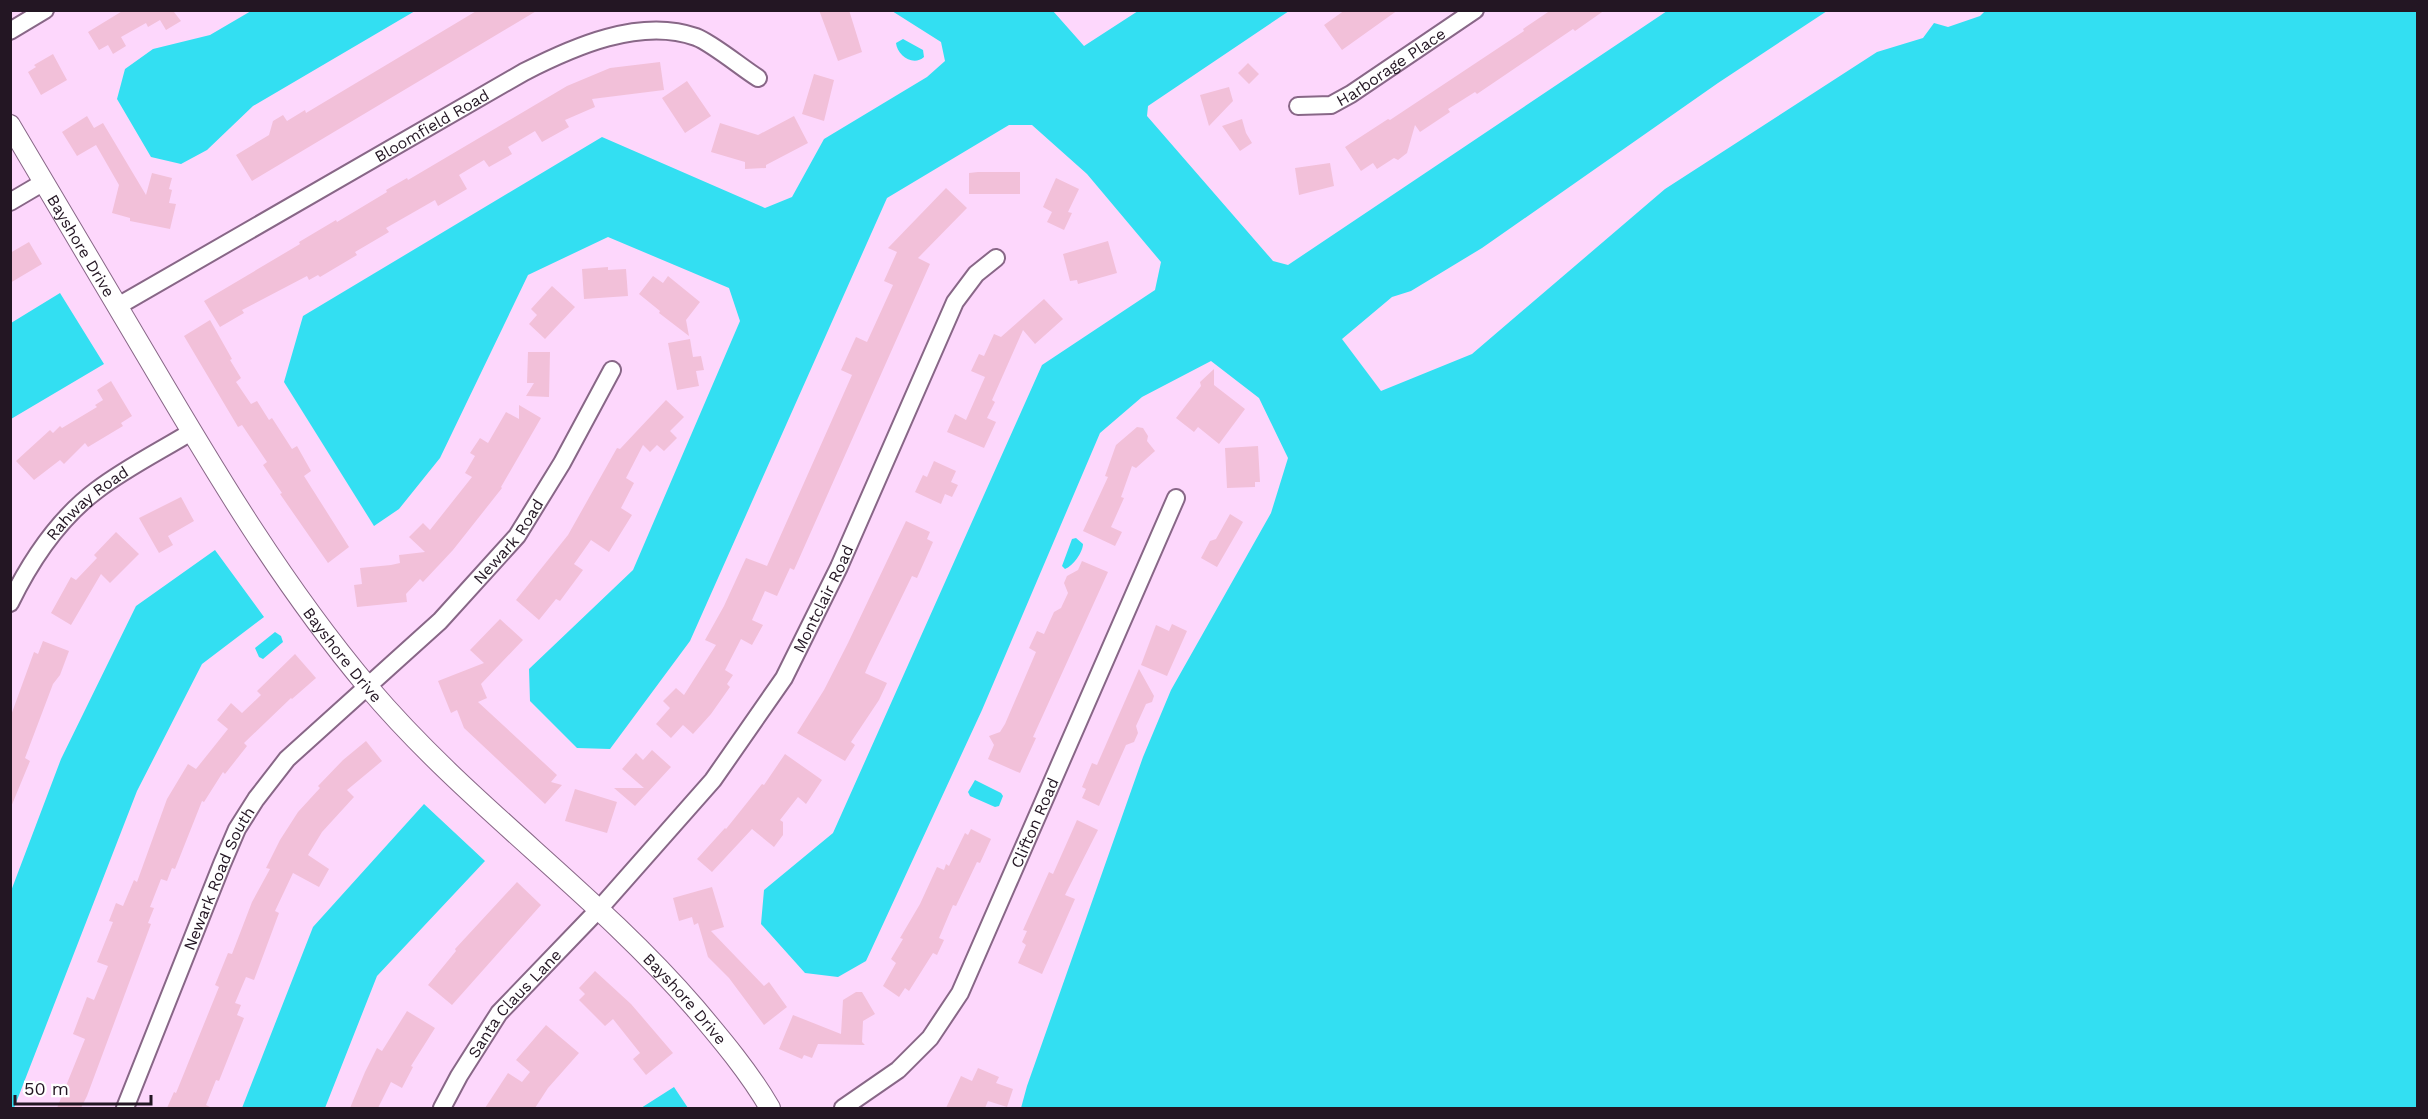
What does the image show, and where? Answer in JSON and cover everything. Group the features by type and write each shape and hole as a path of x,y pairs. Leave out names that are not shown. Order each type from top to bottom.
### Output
{"street":[{"path":"10,31 45,10"},
{"name":"Harborage Place","path":"1298,106 1331,105 1351,94 1475,10"},
{"name":"Bloomfield Road","path":"118,306 524,72 569,49 616,35 663,31 697,38 758,78"},
{"name":"Bayshore Drive","path":"10,125 191,432 254,534 368,687 430,753 600,908 662,970 733,1052 770,1108"},
{"path":"10,202 44,182"},
{"name":"Montclair Road","path":"600,908 713,780 784,678 839,567 955,302 976,274 996,258"},
{"name":"Newark Road","path":"368,687 440,621 517,536 562,463 612,370"},
{"name":"Rahway Road","path":"10,603 38,553 75,508 97,489 191,432"},
{"name":"Clifton Road","path":"843,1108 898,1070 930,1038 960,993 1176,498"},
{"name":"Newark Road South","path":"125,1108 169,992 237,829 256,799 287,759 368,687"},
{"name":"Santa Claus Lane","path":"442,1108 459,1076 499,1013 600,908"}],"water":[{"path":"251,11 415,11 253,106 207,150 181,164 151,157 117,99 125,69 153,49 210,35"},
{"path":"892,11 1053,11 1084,46 1138,11 1289,11 1148,106 1147,116 1273,261 1288,265 1667,11 1827,11 1718,83 1482,248 1411,291 1392,297 1342,339 1381,391 1472,354 1665,189 1877,52 1923,38 1934,23 1948,27 1980,16 1985,11 2417,11 2417,1108 1021,1108 1143,757 1171,690 1271,513 1288,458 1259,398 1211,361 1142,397 1100,433 982,710 866,961 838,977 805,973 761,924 764,890 833,833 1042,365 1155,290 1161,262 1087,174 1032,125 1009,125 887,198 690,641 610,749 577,748 530,701 529,669 633,570 740,321 729,288 608,237 528,275 440,458 399,509 374,526 284,382 303,316 602,137 765,208 792,197 824,139 927,77 945,61 941,42"},
{"path":"903,39 923,50 924,57 915,61 902,55 896,43"},
{"path":"60,293 104,364 11,419 11,323"},
{"path":"1076,538 1083,544 1081,551 1074,562 1065,569 1062,566 1072,539"},
{"path":"215,550 264,617 202,664 137,791 14,1108 11,1108 11,891 61,759 136,606"},
{"path":"275,632 281,636 283,642 263,659 259,657 255,648"},
{"path":"975,780 1001,793 1003,796 999,806 995,807 970,796 968,792"},
{"path":"424,804 485,861 377,976 325,1108 242,1108 313,927"},
{"path":"674,1087 688,1108 641,1108"}],"building":[{"path":"124,10 176,10 174,12 181,21 166,30 160,20 148,27 146,23 121,37 126,46 113,54 108,45 99,50 88,32"},
{"path":"478,10 538,10 252,181 236,155 269,135 273,121 283,115 287,121 305,110 306,113"},
{"path":"819,10 849,10 862,52 838,61"},
{"path":"1345,10 1398,10 1342,50 1324,25"},
{"path":"1551,10 1605,10 1477,94 1475,92 1448,109 1450,112 1420,132 1415,125 1407,153 1398,160 1394,158 1377,169 1373,163 1361,171 1345,147 1388,119 1390,120 1524,31 1523,29"},
{"path":"53,54 67,80 41,95 28,72 36,67 34,65"},
{"path":"660,62 664,90 592,99 595,107 565,120 569,127 542,142 535,131 508,147 512,154 489,167 484,160 459,175 467,189 438,206 435,200 386,228 389,232 355,252 357,255 320,277 318,275 309,280 307,276 242,310 244,313 220,327 204,301 300,244 299,242 387,192 386,190 407,178 408,180 567,86 610,68"},
{"path":"1248,63 1259,74 1249,84 1238,73"},
{"path":"814,74 834,80 824,121 802,114"},
{"path":"687,81 711,116 685,133 662,98"},
{"path":"1229,87 1233,101 1209,126 1200,95"},
{"path":"87,116 94,128 103,123 146,195 152,173 172,178 169,203 176,204 170,229 130,221 130,218 112,213 119,185 96,145 77,156 62,132"},
{"path":"794,116 808,143 766,165 766,168 745,169 745,162 711,152 720,123 758,135"},
{"path":"1242,119 1252,143 1240,151 1222,126"},
{"path":"1330,163 1334,186 1299,195 1295,168"},
{"path":"1020,172 1020,194 969,194 969,173"},
{"path":"1056,178 1079,189 1068,212 1072,213 1064,230 1047,222 1052,212 1043,207"},
{"path":"946,188 967,208 918,258 930,264 794,570 790,568 777,596 765,591 752,620 763,625 752,645 741,639 725,670 733,675 727,684 730,687 711,714 693,734 683,725 671,738 656,724 670,708 663,701 676,688 684,695 716,645 705,640 746,558 767,566 852,375 841,370 856,337 867,342 893,285 884,281 897,252 888,248"},
{"path":"1108,241 1117,273 1078,284 1077,280 1070,281 1063,254"},
{"path":"29,242 42,264 10,283 10,253"},
{"path":"608,267 608,270 626,269 628,296 584,299 582,269"},
{"path":"653,276 663,283 668,276 700,302 686,320 689,336 639,294"},
{"path":"552,286 575,307 545,339 529,324 537,315 531,309"},
{"path":"1044,299 1063,319 1035,344 1023,330 992,400 995,402 987,418 996,422 984,448 947,432 955,414 966,420 985,377 971,371 979,354 984,356 994,334 1001,337"},
{"path":"210,320 241,378 236,382 251,404 257,401 269,420 272,418 292,449 297,446 311,471 304,476 349,547 328,563 280,494 282,493 263,465 267,462 242,425 238,427 184,336"},
{"path":"690,339 693,357 701,356 704,370 696,371 699,386 677,390 668,343"},
{"path":"528,352 550,352 549,397 526,396 534,383 527,383"},
{"path":"1214,369 1214,385 1245,409 1219,444 1198,427 1194,432 1176,418 1201,386 1200,382"},
{"path":"111,381 132,416 121,423 123,426 88,447 85,443 64,464 60,460 34,480 16,461 50,430 53,433 60,426 62,428 97,407 95,405 103,400 97,390"},
{"path":"666,400 684,417 670,431 677,438 664,451 657,445 650,452 643,445 626,478 634,483 621,508 632,515 609,552 591,540 574,564 583,570 560,601 556,599 539,620 516,600 568,535 617,448 620,449"},
{"path":"519,405 541,418 502,488 453,550 423,582 420,579 406,594 407,602 357,607 354,585 362,584 360,568 400,563 399,555 425,552 409,537 423,523 430,530 472,477 465,473 475,456 470,453 480,438 488,443 506,412 519,419"},
{"path":"1137,427 1143,428 1148,436 1147,441 1155,451 1136,468 1132,466 1121,497 1124,498 1111,527 1122,532 1115,546 1083,531 1108,477 1105,476 1116,445"},
{"path":"1258,446 1260,482 1255,482 1255,487 1227,488 1225,448"},
{"path":"934,461 956,471 951,482 958,485 952,497 945,494 941,504 915,492 923,475 927,477"},
{"path":"181,497 194,521 168,536 173,545 159,553 139,518"},
{"path":"1230,514 1243,522 1217,567 1201,558 1210,541 1216,539"},
{"path":"906,521 930,532 927,539 933,542 917,578 912,576 865,673 887,683 879,700 851,742 855,745 845,761 797,733 824,690"},
{"path":"116,532 139,554 110,583 101,574 71,625 51,613 71,577 76,580 97,558 94,555"},
{"path":"1082,561 1108,572 1033,737 1036,738 1020,773 988,759 994,745 989,736 1000,732 1005,724 1036,652 1029,648 1037,631 1044,634 1054,612 1061,608 1068,593 1064,583 1067,576 1078,570"},
{"path":"500,619 523,640 481,684 487,698 478,702 557,775 551,782 562,785 545,804 464,728 457,710 451,713 438,681 484,663 470,650"},
{"path":"1172,624 1187,631 1167,676 1141,665 1156,625 1169,631"},
{"path":"43,641 69,651 60,675 53,684 25,758 30,761 11,807 10,718 34,652 38,654"},
{"path":"295,654 316,678 291,698 244,743 247,746 225,774 223,772 204,802 202,801 175,869 172,868 167,881 161,879 150,907 154,908 148,923 151,924 87,1096 81,1108 57,1108 85,1039 73,1034 87,997 94,1000 108,966 97,962 113,922 109,921 116,903 123,906 134,880 137,882 167,799 188,764 196,769 228,729 217,720 231,703 242,713 261,695 257,691"},
{"path":"1139,669 1154,696 1152,702 1146,704 1136,726 1138,733 1134,742 1126,745 1099,806 1082,798 1086,789 1082,787 1092,763 1097,765"},
{"path":"366,741 382,761 347,790 354,797 322,832 308,855 329,869 319,887 293,873 275,911 279,913 254,980 246,977 235,1003 241,1005 237,1015 244,1018 219,1081 216,1080 206,1105 212,1108 167,1108 174,1092 176,1093 219,987 215,985 228,953 232,954 252,902 270,869 266,868 280,840 298,812 320,788 318,786 343,760"},
{"path":"652,750 671,767 635,806 614,788 644,788 622,769 636,753 643,760"},
{"path":"785,754 822,780 806,804 798,797 780,820 783,822 783,835 774,847 752,829 712,872 697,859 726,829 762,784 764,785"},
{"path":"575,789 617,802 607,833 565,821"},
{"path":"1077,820 1098,830 1065,895 1075,899 1042,974 1018,963 1026,945 1022,942 1027,931 1023,930 1049,872 1053,874"},
{"path":"971,829 991,839 956,906 953,905 939,938 944,940 937,955 933,953 909,991 905,988 899,997 883,986 896,963 891,959 903,939 900,938 920,904 937,867 944,870 946,864 949,866 965,833 968,835"},
{"path":"517,882 541,905 452,1005 428,985 456,951 455,949"},
{"path":"712,887 724,927 711,931 764,986 769,982 787,1007 764,1025 729,978 708,957 698,923 694,925 692,917 679,921 673,898"},
{"path":"595,971 631,1004 673,1053 646,1075 633,1059 640,1053 613,1019 605,1026 579,1000 585,994 579,988"},
{"path":"856,992 862,992 875,1014 863,1021 862,1042 865,1045 818,1044 812,1058 804,1055 802,1059 779,1049 793,1015 841,1034 843,1000"},
{"path":"407,1011 435,1028 411,1066 413,1067 402,1088 391,1082 378,1108 350,1108 377,1048 382,1051"},
{"path":"546,1025 579,1053 548,1088 535,1108 485,1108 508,1073 522,1082 530,1072 516,1060"},
{"path":"978,1068 999,1077 996,1083 1013,1089 1007,1107 988,1101 985,1108 946,1108 961,1076 972,1081"}]}
